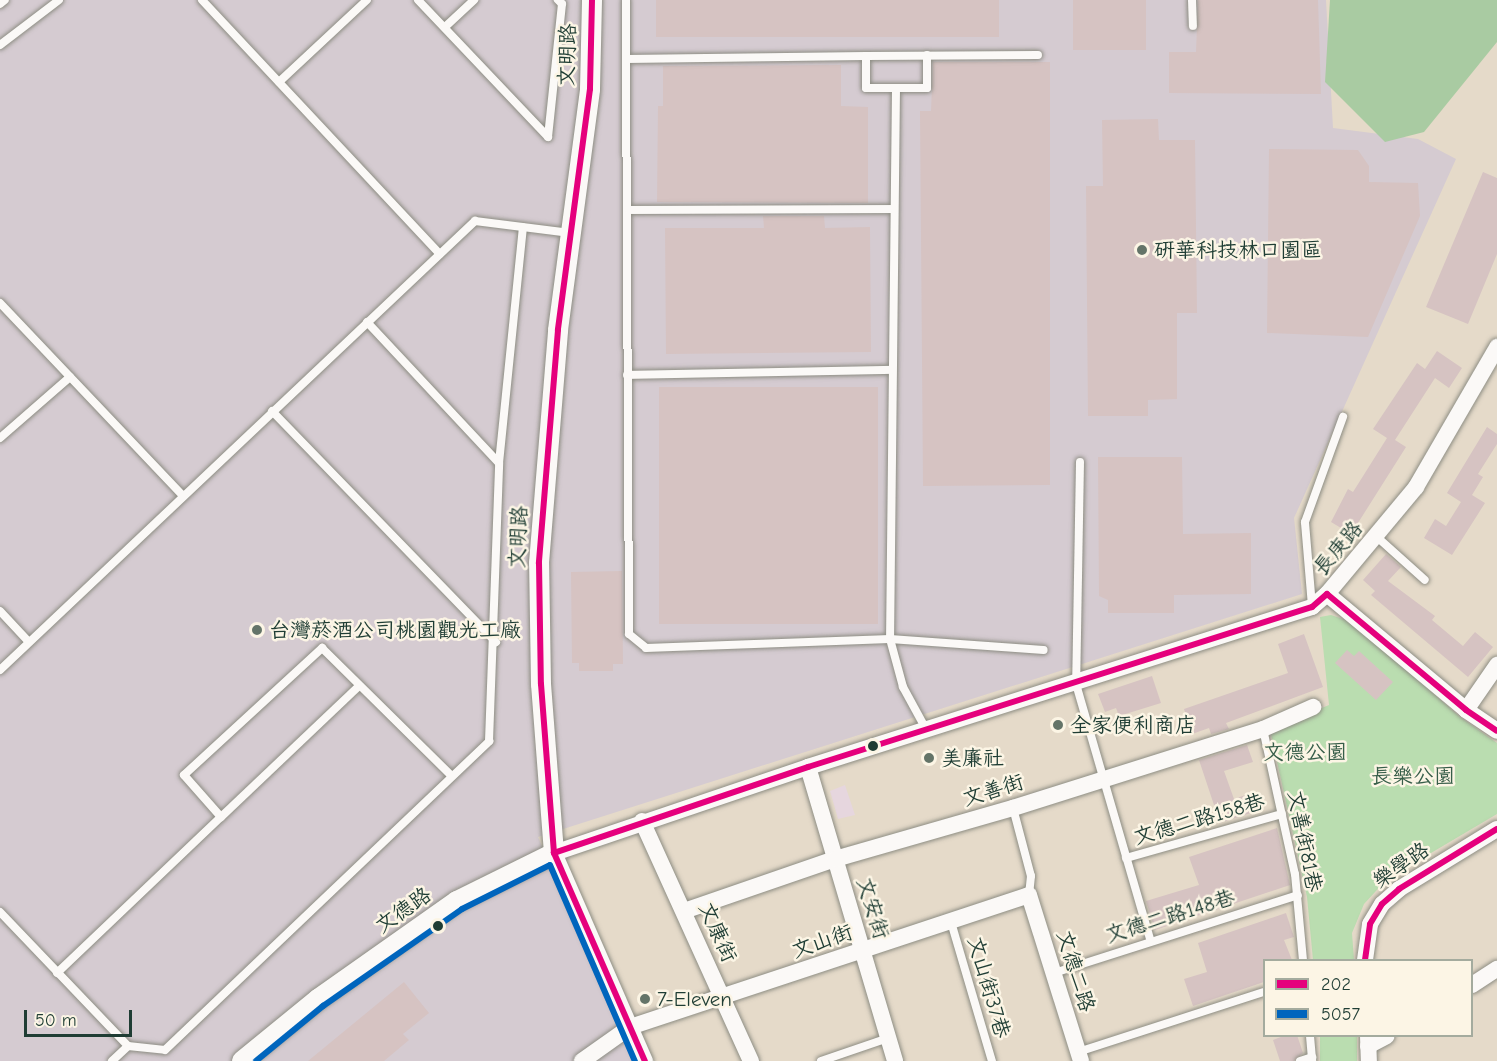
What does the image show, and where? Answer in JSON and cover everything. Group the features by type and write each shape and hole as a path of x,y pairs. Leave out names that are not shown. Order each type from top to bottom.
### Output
{"street":[{"name":"文明路","path":"592,0 590,89 558,330 539,563 540,684 554,853 645,1061"},
{"name":"長庚路","path":"1497,347 1416,487 1377,537 1327,594 1466,710 1497,731"},
{"name":"文德路","path":"242,1061 318,999 456,901 554,853 642,821 808,767 1076,684 1312,607 1327,594"},
{"path":"1466,710 1497,665"},
{"name":"文善街","path":"684,911 835,859 1013,808 1263,729 1313,707"},
{"name":"文安街","path":"808,767 895,1061"},
{"name":"文康街","path":"642,821 751,1061"},
{"name":"樂學路","path":"1365,959 1370,924 1383,904 1399,889 1497,829"},
{"name":"文山街","path":"582,1061 630,1027 723,999 1029,895"},
{"name":"文德二路","path":"1029,895 1079,1057"},
{"path":"1473,984 1497,969"},
{"path":"1368,1048 1385,1037"}],"lane":[{"path":"0,4 5,0"},
{"path":"0,45 59,0"},
{"path":"202,0 440,254"},
{"path":"279,82 367,0"},
{"path":"418,0 548,137 562,4 558,0"},
{"path":"445,27 474,0"},
{"path":"626,0 629,210 627,375 629,634 646,648 890,639 1044,650"},
{"path":"1192,0 1193,26"},
{"path":"866,56 866,88 927,88 927,55"},
{"path":"626,59 1038,55"},
{"path":"896,88 890,639 903,687 927,731"},
{"path":"629,210 894,210"},
{"path":"0,670 182,495 475,221 571,233"},
{"path":"0,912 128,1046 165,1050 489,741 496,642 500,464 523,227"},
{"path":"0,303 182,495"},
{"path":"367,322 500,464"},
{"path":"627,375 892,370"},
{"path":"0,438 70,377"},
{"path":"272,411 496,642"},
{"path":"1312,607 1305,522 1343,417"},
{"path":"1080,462 1076,684 1150,939"},
{"path":"1377,537 1425,580"},
{"path":"0,611 29,642"},
{"path":"222,818 184,775 322,648 452,777"},
{"path":"57,973 359,686"},
{"name":"文善街81巷","path":"1263,729 1298,895 1303,959"},
{"path":"1013,808 1031,876 1029,895"},
{"name":"文德二路158巷","path":"1126,858 1282,814"},
{"name":"文德二路148巷","path":"1054,973 1150,939 1298,895"},
{"name":"文山街37巷","path":"951,922 992,1061"},
{"path":"1079,1057 1263,992"},
{"path":"1299,1061 1312,1059 1310,1037"},
{"path":"821,1061 888,1038"},
{"path":"112,1061 128,1046"}],"shaded area":[{"path":"0,0 1326,0 1333,128 1418,139 1456,159 1294,518 1302,594 538,837 636,1061 0,1061"},
{"path":"845,785 855,815 838,819 830,791"}],"green space":[{"path":"1330,0 1497,0 1497,42 1424,132 1385,142 1325,82"},
{"name":"長樂公園","path":"1331,615 1352,622 1460,717 1497,743 1497,814 1387,879 1364,904 1352,933 1354,959 1313,959 1307,897 1270,730 1329,705 1320,617"},
{"path":"1320,1037 1357,1037 1357,1061 1320,1061"}],"building":[{"path":"656,0 999,0 999,37 656,37"},
{"path":"1073,0 1146,0 1146,50 1073,50"},
{"path":"1198,0 1318,0 1321,94 1169,93 1169,52 1196,52"},
{"path":"933,62 1050,62 1050,485 923,486 920,111 931,111"},
{"path":"841,65 841,106 868,107 868,203 657,202 658,106 663,106 663,66"},
{"name":"研華科技林口園區","path":"1158,119 1159,140 1195,140 1197,313 1177,313 1177,399 1148,400 1148,416 1088,416 1086,186 1103,186 1102,120"},
{"path":"1269,149 1358,150 1369,166 1369,182 1418,183 1420,216 1368,337 1267,333"},
{"path":"1483,172 1497,178 1497,254 1468,324 1426,307"},
{"path":"763,216 824,216 825,228 870,227 871,352 666,354 665,228 764,228"},
{"path":"1437,351 1462,368 1449,388 1435,378 1395,440 1406,447 1351,534 1331,522 1348,489 1353,492 1387,438 1373,429 1417,363 1425,369"},
{"path":"659,387 878,387 878,624 659,624"},
{"path":"1487,427 1497,434 1497,444 1478,474 1483,477 1472,495 1485,503 1452,555 1424,538 1435,519 1446,526 1461,502 1447,493"},
{"path":"1098,457 1182,457 1183,534 1251,533 1251,594 1174,595 1174,613 1108,613 1108,600 1099,596"},
{"path":"1386,554 1401,567 1388,581 1435,616 1432,620 1463,646 1475,632 1493,647 1468,677 1371,595 1375,591 1363,580"},
{"path":"622,571 623,664 613,664 613,671 579,671 579,663 572,663 571,572"},
{"path":"1304,634 1323,687 1226,723 1229,729 1211,734 1209,728 1192,734 1184,709 1288,673 1278,644"},
{"path":"1347,650 1354,656 1359,651 1393,682 1376,700 1335,663"},
{"path":"1152,676 1161,703 1119,716 1116,708 1105,712 1098,694"},
{"path":"1247,745 1253,762 1224,771 1234,799 1254,792 1260,810 1220,823 1199,760"},
{"path":"1277,828 1290,885 1155,930 1146,901 1199,885 1189,857"},
{"path":"1286,913 1294,937 1284,940 1292,959 1263,959 1263,982 1193,1006 1184,979 1207,972 1198,943"},
{"path":"404,982 429,1013 403,1034 409,1040 384,1061 308,1061"},
{"path":"1281,1037 1298,1037 1303,1053 1294,1061 1280,1061 1273,1040"}],"transit line":[{"name":"202","path":"592,0 590,89 558,330 539,563 541,684 554,853 645,1061"},
{"name":"202","path":"554,853 808,767 1312,607 1327,594 1466,710 1497,731"},
{"name":"202","path":"1365,959 1370,924 1382,904 1399,889 1497,829"},
{"name":"5057","path":"256,1061 323,1006 462,909 550,865 635,1061"}],"place":[{"name":"研華科技林口園區","path":"1142,250"},
{"name":"台灣菸酒公司桃園觀光工廠","path":"257,630"},
{"name":"全家便利商店","path":"1058,725"},
{"name":"美廉社","path":"929,758"},
{"name":"7-Eleven","path":"645,999"}],"park label":[{"name":"文德公園","path":"1305,752"}]}
